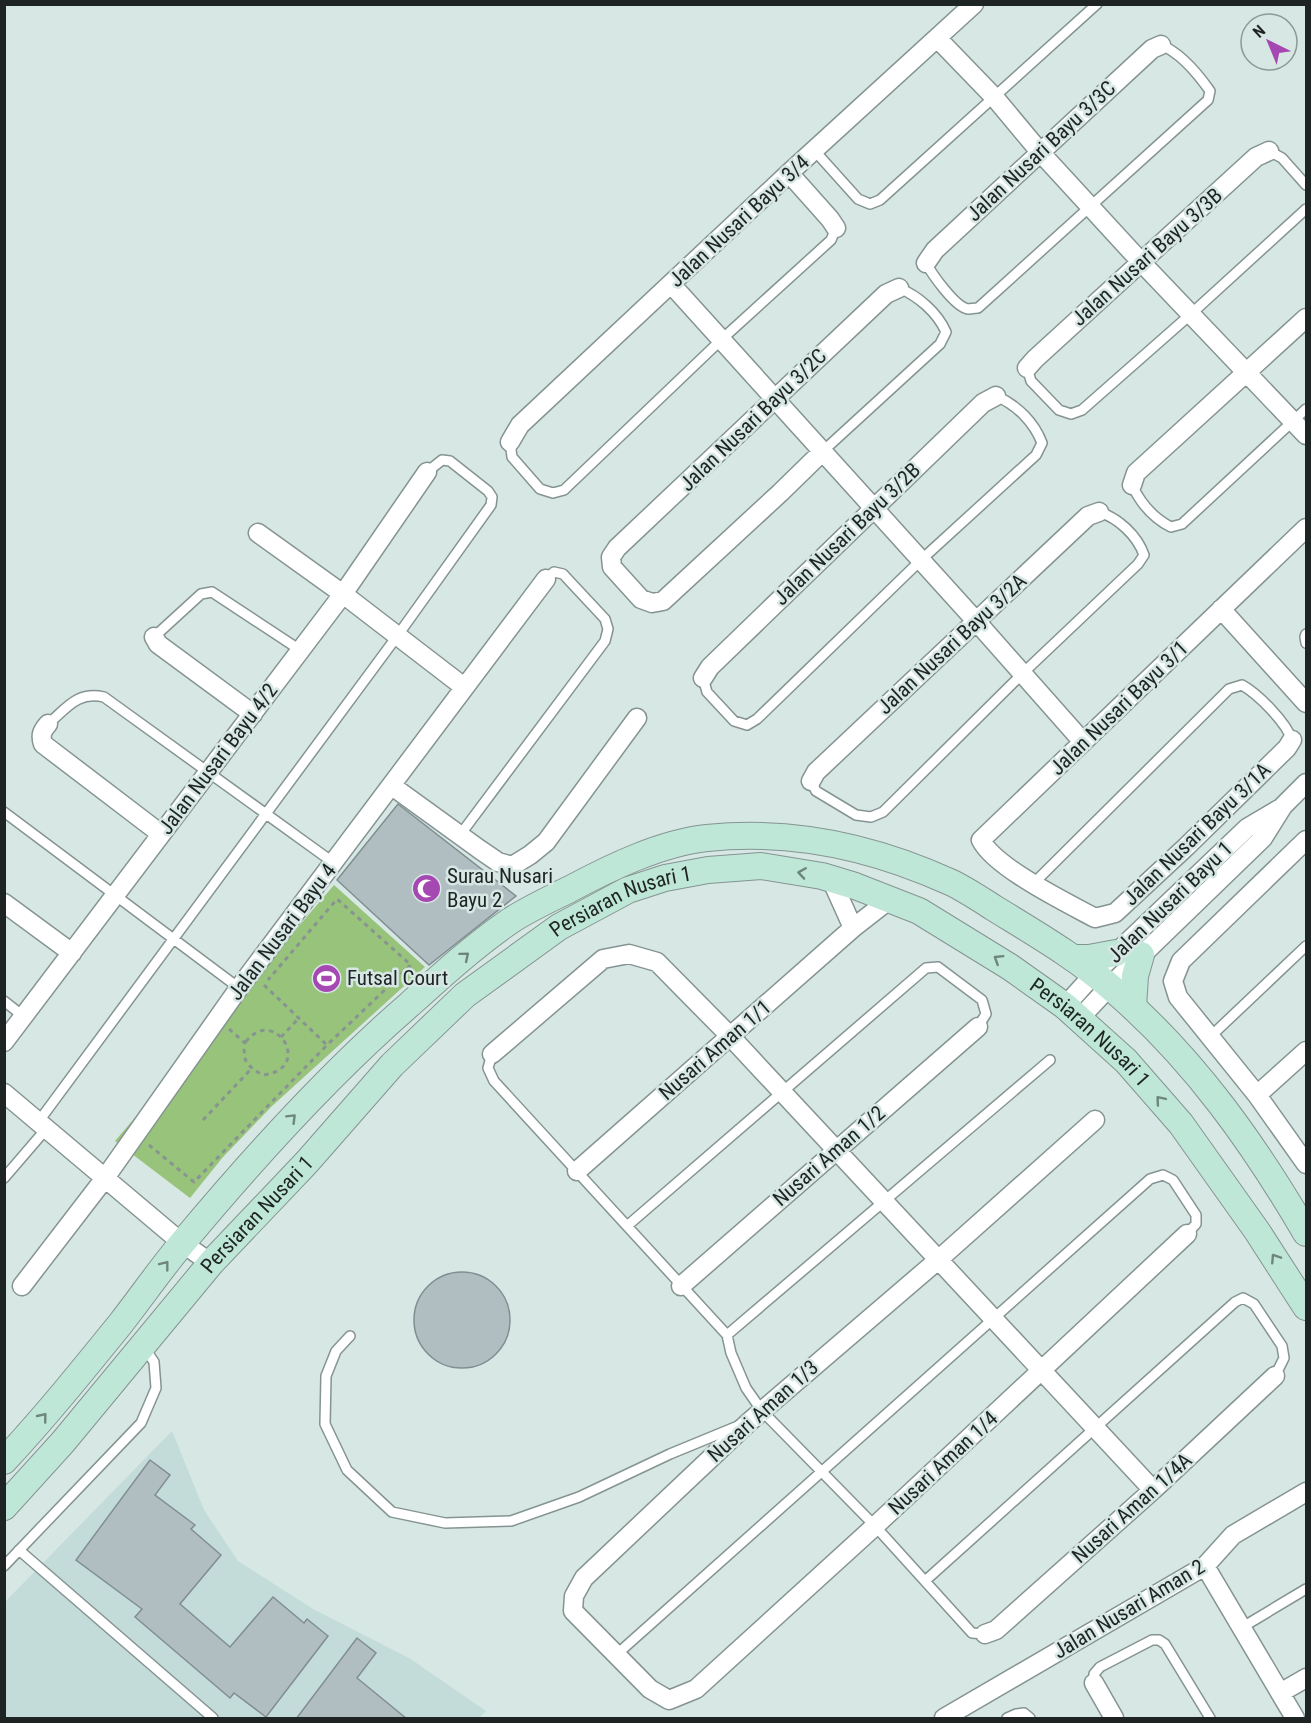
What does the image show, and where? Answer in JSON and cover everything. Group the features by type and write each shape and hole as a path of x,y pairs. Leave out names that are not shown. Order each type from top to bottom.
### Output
{"main road":[{"name":"Persiaran Nusari 1","path":"4,1461 33,1430 122,1321 182,1243 285,1125 375,1034 471,951 512,919 613,867 646,853 704,838 779,836 818,840 875,852 954,883 1073,958 1102,980 1164,1036 1204,1081 1275,1180 1306,1233"},
{"name":"Persiaran Nusari 1","path":"4,1507 63,1443 211,1263 307,1162 392,1065 465,995 559,927 628,890 665,878 708,870 761,866 831,879 918,911 1010,967 1072,1013 1126,1060 1181,1124 1257,1231 1306,1307"},
{"path":"1073,958 1129,954 1136,976 1133,1007"}],"street":[{"name":"Jalan Nusari Bayu 3/4","path":"510,442 520,425 789,173 974,4"},
{"path":"937,38 995,98 1089,206 1246,374 1300,415 1306,435"},
{"name":"Jalan Nusari Bayu 3/3C","path":"926,263 934,250 1152,49 1161,45"},
{"name":"Jalan Nusari Bayu 3/3B","path":"1027,368 1256,157 1269,151"},
{"path":"789,173 836,228"},
{"path":"671,284 1083,742"},
{"name":"Jalan Nusari Bayu 3/2C","path":"822,452 663,601 651,603 641,599 612,567 611,557 617,548 886,294 899,288"},
{"path":"1132,485 1136,473 1306,318"},
{"name":"Jalan Nusari Bayu 3/2B","path":"702,678 710,667 872,508 983,402 996,396"},
{"name":"Jalan Nusari Bayu 4/2","path":"4,1042 343,594 427,472"},
{"name":"Jalan Nusari Bayu 3/2A","path":"811,782 816,772 1088,516 1099,512"},
{"name":"Jalan Nusari Bayu 3/1","path":"1033,884 986,850 981,840 1306,528"},
{"path":"258,533 398,635 464,687"},
{"name":"Jalan Nusari Bayu 4","path":"22,1286 105,1178 239,988 546,579"},
{"path":"1221,609 1306,704"},
{"path":"154,638 158,644 253,714"},
{"path":"392,786 498,862 512,866 546,842 637,718"},
{"path":"48,724 42,730 40,738 43,744 161,834"},
{"name":"Jalan Nusari Bayu 3/1A","path":"1033,884 1095,918 1115,913 1186,847 1287,748 1292,740"},
{"name":"Jalan Nusari Bayu 1","path":"1102,980 1263,838 1283,806 1306,783"},
{"name":"Jalan Nusari Bayu 1","path":"1072,1013 1247,828 1283,806"},
{"path":"1305,1160 1257,1095 1178,997 1173,981 1181,961 1306,840"},
{"path":"831,879 853,928"},
{"name":"Nusari Aman 1/1","path":"577,1171 853,928 889,900"},
{"path":"4,903 72,953"},
{"path":"492,1054 603,959 629,954 657,962 730,1036 1153,1490"},
{"name":"Nusari Aman 1/2","path":"681,1286 978,1027"},
{"path":"1257,1095 1306,1051"},
{"path":"4,1093 182,1243 211,1263"},
{"name":"Nusari Aman 1/3","path":"696,1689 669,1700 650,1689 616,1656 573,1611 574,1596 584,1578 755,1416 938,1260 1095,1120"},
{"name":"Nusari Aman 1/4","path":"696,1689 875,1526 1187,1234"},
{"name":"Nusari Aman 1/4A","path":"985,1634 996,1630 1153,1490 1275,1376"},
{"name":"Jalan Nusari Aman 2","path":"944,1719 1205,1566 1233,1535 1306,1492"},
{"path":"1205,1566 1294,1719"},
{"path":"1280,1693 1306,1678"},
{"path":"1094,1683 1114,1719"}],"lane":[{"path":"814,150 858,199 870,204 880,200 1097,4"},
{"path":"926,263 933,275 959,304 967,309 978,308 1208,100 1210,91 1204,83 1172,49 1161,45"},
{"path":"1269,151 1282,158 1306,185"},
{"path":"1027,368 1031,381 1059,410 1071,414 1082,410 1191,315 1306,209"},
{"path":"510,442 512,457 540,489 553,494 564,490 721,340 831,240 836,228"},
{"path":"822,452 940,344 946,332 942,323 914,295 899,288"},
{"path":"702,678 707,692 734,721 747,725 757,719 921,560 1036,455 1042,443 1037,430 1010,402 996,396"},
{"path":"1132,485 1138,498 1161,522 1171,527 1182,524 1300,415"},
{"path":"4,1179 173,939 398,635 491,505 492,497 488,491 450,461 442,460 427,472"},
{"path":"811,782 816,791 856,814 871,817 884,812 1022,674 1138,564 1144,555 1139,542 1112,516 1099,512"},
{"path":"460,835 604,641 608,630 605,619 597,609 563,574 554,572 546,579"},
{"path":"154,638 201,594 212,592 300,650"},
{"path":"1306,634 1306,643"},
{"path":"1033,884 1229,689 1242,685 1251,690 1289,730 1292,740"},
{"path":"48,724 80,697 91,694 104,698 334,863"},
{"path":"4,812 239,988"},
{"path":"1210,1037 1306,946"},
{"path":"627,1226 926,968 938,967 982,1000 986,1014 978,1027"},
{"path":"4,1001 24,1016"},
{"path":"492,1054 488,1068 494,1081 727,1335 731,1353 755,1416 822,1472 875,1526 972,1633 985,1634"},
{"path":"727,1335 1050,1060"},
{"path":"616,1656 1150,1179 1163,1175 1173,1180 1196,1215 1196,1224 1187,1234"},
{"path":"925,1581 1235,1302 1243,1298 1254,1304 1282,1346 1284,1358 1275,1376"},
{"path":"350,1336 336,1351 326,1376 325,1424 346,1470 392,1512 445,1523 511,1521 579,1497 755,1416"},
{"path":"4,1566 141,1423 156,1388 154,1362 142,1345"},
{"path":"19,1550 213,1719"},
{"path":"1241,1628 1306,1589"},
{"path":"1094,1683 1094,1674 1100,1667 1152,1640 1159,1640 1165,1644 1210,1719"},
{"path":"1007,1719 1024,1713 1030,1719"}],"path":[{"path":"144,1142 194,1182 327,1045 411,965 338,899 264,985 327,1045"},
{"path":"281,1037 298,1018"},
{"path":"228,1027 245,1043"},
{"path":"266,1029 281,1037 286,1043 289,1054 286,1064 272,1074 261,1075 243,1056 245,1043 252,1035 266,1029"},
{"path":"203,1120 252,1068"}],"shaded area":[{"path":"172,1431 204,1510 238,1561 313,1609 409,1658 486,1711 479,1718 5,1718 4,1603"}],"green space":[{"path":"334,885 425,967 271,1107 223,1157 190,1198 115,1141"}],"building":[{"name":"Surau Nusari Bayu 2","path":"398,804 516,896 429,965 337,880"},
{"path":"462,1272 480,1276 496,1286 506,1302 510,1320 506,1338 496,1354 480,1364 462,1368 444,1364 428,1354 418,1338 414,1320 418,1302 428,1286 444,1276"},
{"path":"150,1460 170,1475 155,1495 195,1525 191,1529 221,1555 180,1604 230,1647 273,1597 304,1623 307,1619 328,1636 266,1717 234,1693 230,1698 135,1617 142,1609 76,1560"},
{"path":"357,1638 376,1653 357,1678 407,1719 296,1719"}],"place":[{"name":"Surau Nusari Bayu 2","path":"426,888"},
{"name":"Futsal Court","path":"326,978"}]}
